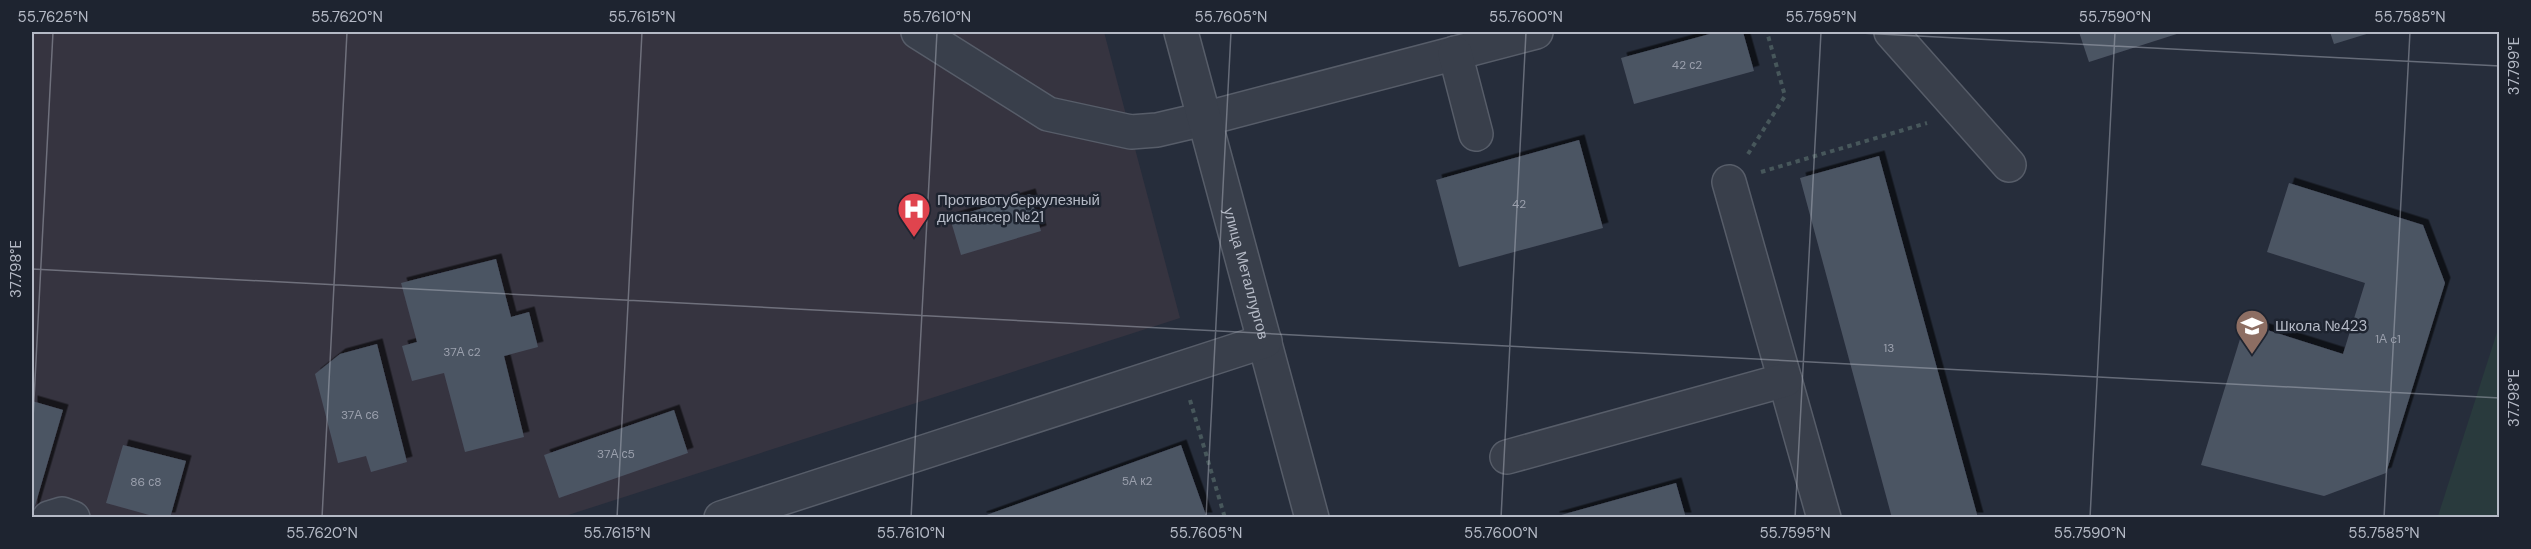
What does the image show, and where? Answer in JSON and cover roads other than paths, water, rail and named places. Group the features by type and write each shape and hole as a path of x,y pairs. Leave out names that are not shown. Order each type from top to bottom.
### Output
{"street":[{"path":"918,32 1048,114 1131,132 1157,130 1204,119 1536,32"},
{"name":"улица Металлургов","path":"1181,32 1312,518"},
{"path":"1891,32 2009,165"},
{"path":"1455,53 1476,134"},
{"path":"1729,182 1824,518"},
{"path":"721,518 1265,341"},
{"path":"1507,457 1785,380"},
{"path":"49,518 62,514 73,518"}],"place":[{"name":"Противотуберкулезный диспансер №21","path":"914,238"},
{"name":"Школа №423","path":"2252,355"}]}
